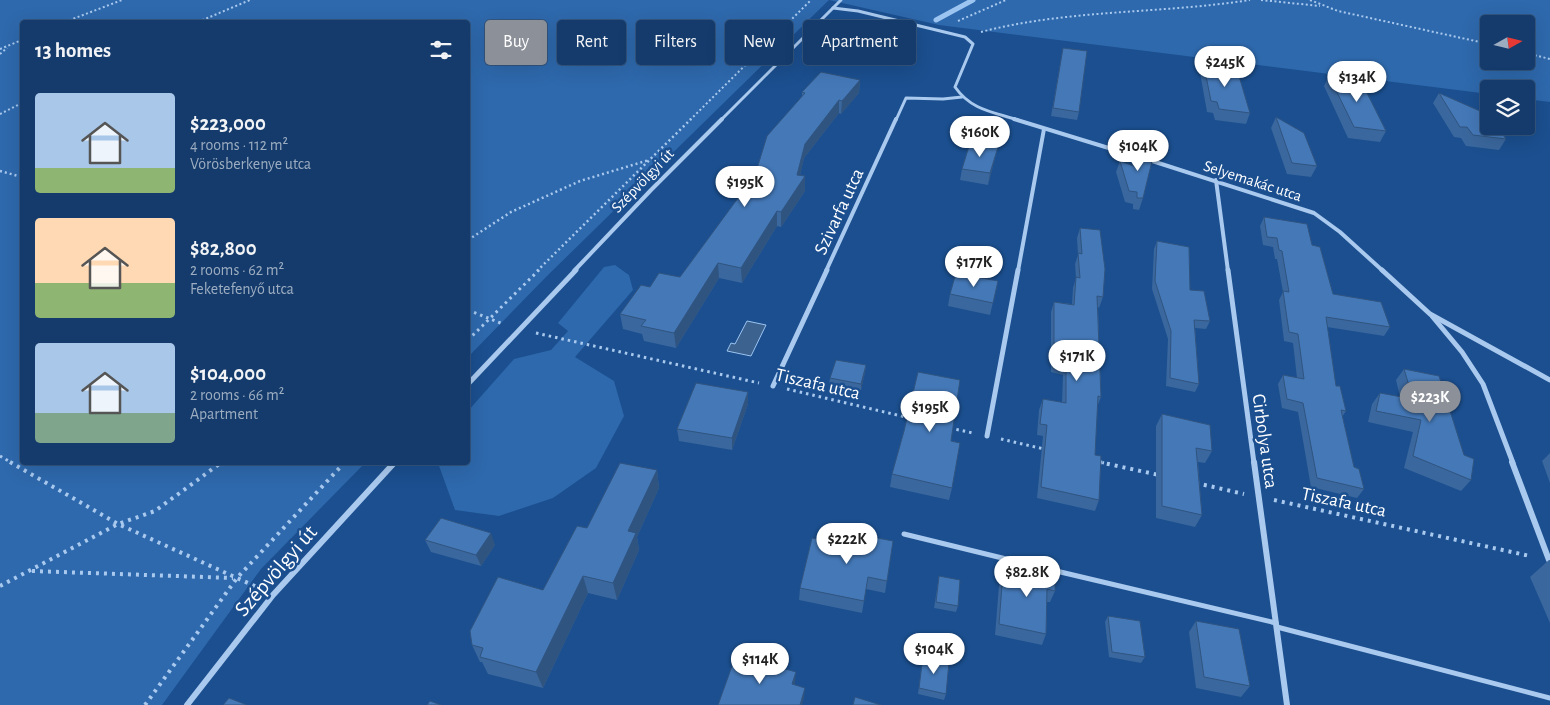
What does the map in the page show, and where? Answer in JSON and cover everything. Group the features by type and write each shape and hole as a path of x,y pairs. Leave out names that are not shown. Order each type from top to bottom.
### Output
{"street":[{"name":"Szépvölgyi út","path":"470,382 651,190 841,0"},
{"path":"833,8 858,10 965,36 973,44 970,54 958,73 955,87 962,97"},
{"name":"Selyemakác utca","path":"962,97 973,106 992,113 1216,180 1314,213 1340,232 1430,314 1550,380"},
{"name":"Szivarfa utca","path":"773,386 906,98 943,100 962,97"},
{"path":"987,436 1044,129"},
{"name":"Cirbolya utca","path":"1216,180 1287,705"},
{"path":"1430,314 1462,352 1483,384 1549,560"},
{"name":"Szépvölgyi út","path":"187,705 273,595 392,465"}],"lane":[{"path":"904,534 1038,566"},
{"path":"1047,568 1374,650 1550,698"}],"path":[{"path":"70,20 122,0"},
{"path":"203,20 250,0"},
{"path":"470,338 811,0"},
{"path":"940,31 971,14 1006,0"},
{"path":"965,36 1007,24 1038,18 1201,8 1250,0"},
{"path":"1261,0 1322,6"},
{"path":"1310,0 1322,6 1358,17 1385,20 1480,42"},
{"path":"0,49 20,41"},
{"path":"0,54 7,47"},
{"path":"1535,55 1550,59"},
{"path":"0,114 20,104"},
{"path":"470,239 511,212 580,181 651,159"},
{"path":"0,171 20,176"},
{"name":"Tiszafa utca","path":"470,311 519,329 912,419"},
{"path":"940,425 1045,449"},
{"path":"0,456 118,524 273,595"},
{"path":"1094,460 1162,475"},
{"path":"0,586 32,571 118,524 155,511 218,465"},
{"path":"144,705 237,578 342,465"},
{"name":"Tiszafa utca","path":"1191,482 1549,560"},
{"path":"32,571 237,578"}],"shaded area":[{"path":"0,0 829,0 809,20 803,20 803,25 793,35 793,20 725,20 725,65 763,65 546,277 470,355 470,20 20,20 20,465 363,465 261,569 162,705 0,705"},
{"path":"829,0 1550,0 1550,102 1535,100 1535,80 1480,80 1480,93 939,25"},
{"path":"615,265 629,275 633,290 575,357 614,381 624,416 596,468 553,498 499,516 455,510 439,465 470,465 470,409 514,359 551,350 568,331 558,323 604,267"},
{"path":"747,321 766,325 751,356 727,351 731,343 735,344"}],"building":[{"path":"1063,48 1087,51 1079,112 1053,108"},
{"path":"1202,56 1239,76 1250,113 1219,109 1217,102 1211,101"},
{"path":"821,72 860,80 842,101 839,100 805,144 797,175 805,176 781,212 777,211 741,268 718,263 674,333 641,326 646,320 620,314 641,285 650,287 659,273 680,277 755,175 767,136 805,93 802,92"},
{"path":"1329,76 1360,79 1386,131 1354,127"},
{"path":"1439,93 1480,111 1480,135 1503,135 1506,139 1473,135 1467,127 1460,127"},
{"path":"1276,117 1304,133 1317,166 1292,163"},
{"path":"1133,133 1158,136 1154,151 1133,145"},
{"path":"970,143 998,147 990,173 962,169"},
{"path":"1135,148 1154,153 1143,198 1137,198 1137,192 1129,191 1120,161 1136,167"},
{"path":"1264,217 1307,224 1312,245 1320,247 1333,294 1381,302 1390,327 1326,317 1336,386 1340,386 1346,411 1341,410 1354,467 1359,469 1364,489 1317,478 1303,403 1287,399 1283,375 1304,379 1298,334 1289,332 1283,291 1289,292 1282,251 1279,250 1277,238 1267,237"},
{"path":"1080,228 1100,230 1105,269 1103,297 1097,296 1101,397 1098,396 1095,455 1101,456 1099,500 1041,487 1047,425 1040,424 1043,399 1066,403 1066,364 1054,361 1054,302 1074,305 1076,277 1080,278 1078,253 1082,254"},
{"path":"1157,241 1189,247 1190,290 1204,291 1210,321 1194,320 1199,384 1170,378 1171,331 1155,281"},
{"path":"956,273 998,281 993,303 950,294"},
{"path":"836,360 866,365 861,384 830,378"},
{"path":"1404,369 1439,376 1464,455 1474,459 1471,480 1413,456 1421,420 1376,411 1380,393 1413,399"},
{"path":"918,372 960,380 951,441 960,443 952,488 892,474"},
{"path":"696,383 748,392 732,438 677,429"},
{"path":"1162,414 1210,425 1212,451 1196,448 1202,515 1162,506"},
{"path":"620,463 657,470 628,531 636,533 613,583 583,576 536,672 480,657 483,648 472,645 470,631 498,577 543,590 577,526 587,528"},
{"path":"441,518 491,533 476,555 425,540"},
{"path":"846,532 893,541 887,581 868,577 864,601 800,588 812,538 843,544"},
{"path":"1033,560 1055,564 1055,591 1047,589 1046,634 999,624 1003,573 1032,579"},
{"path":"939,576 960,580 958,606 936,602"},
{"path":"1108,616 1140,621 1145,657 1112,652"},
{"path":"1196,621 1239,629 1250,686 1204,677"},
{"path":"736,655 796,672 792,684 805,688 800,705 718,705"},
{"path":"923,656 949,662 946,694 919,688"},
{"path":"855,697 881,705 853,705"},
{"path":"229,698 247,705 223,705"},
{"path":"430,701 441,705 427,705"}],"waterway":[{"path":"936,20 973,0"}]}
